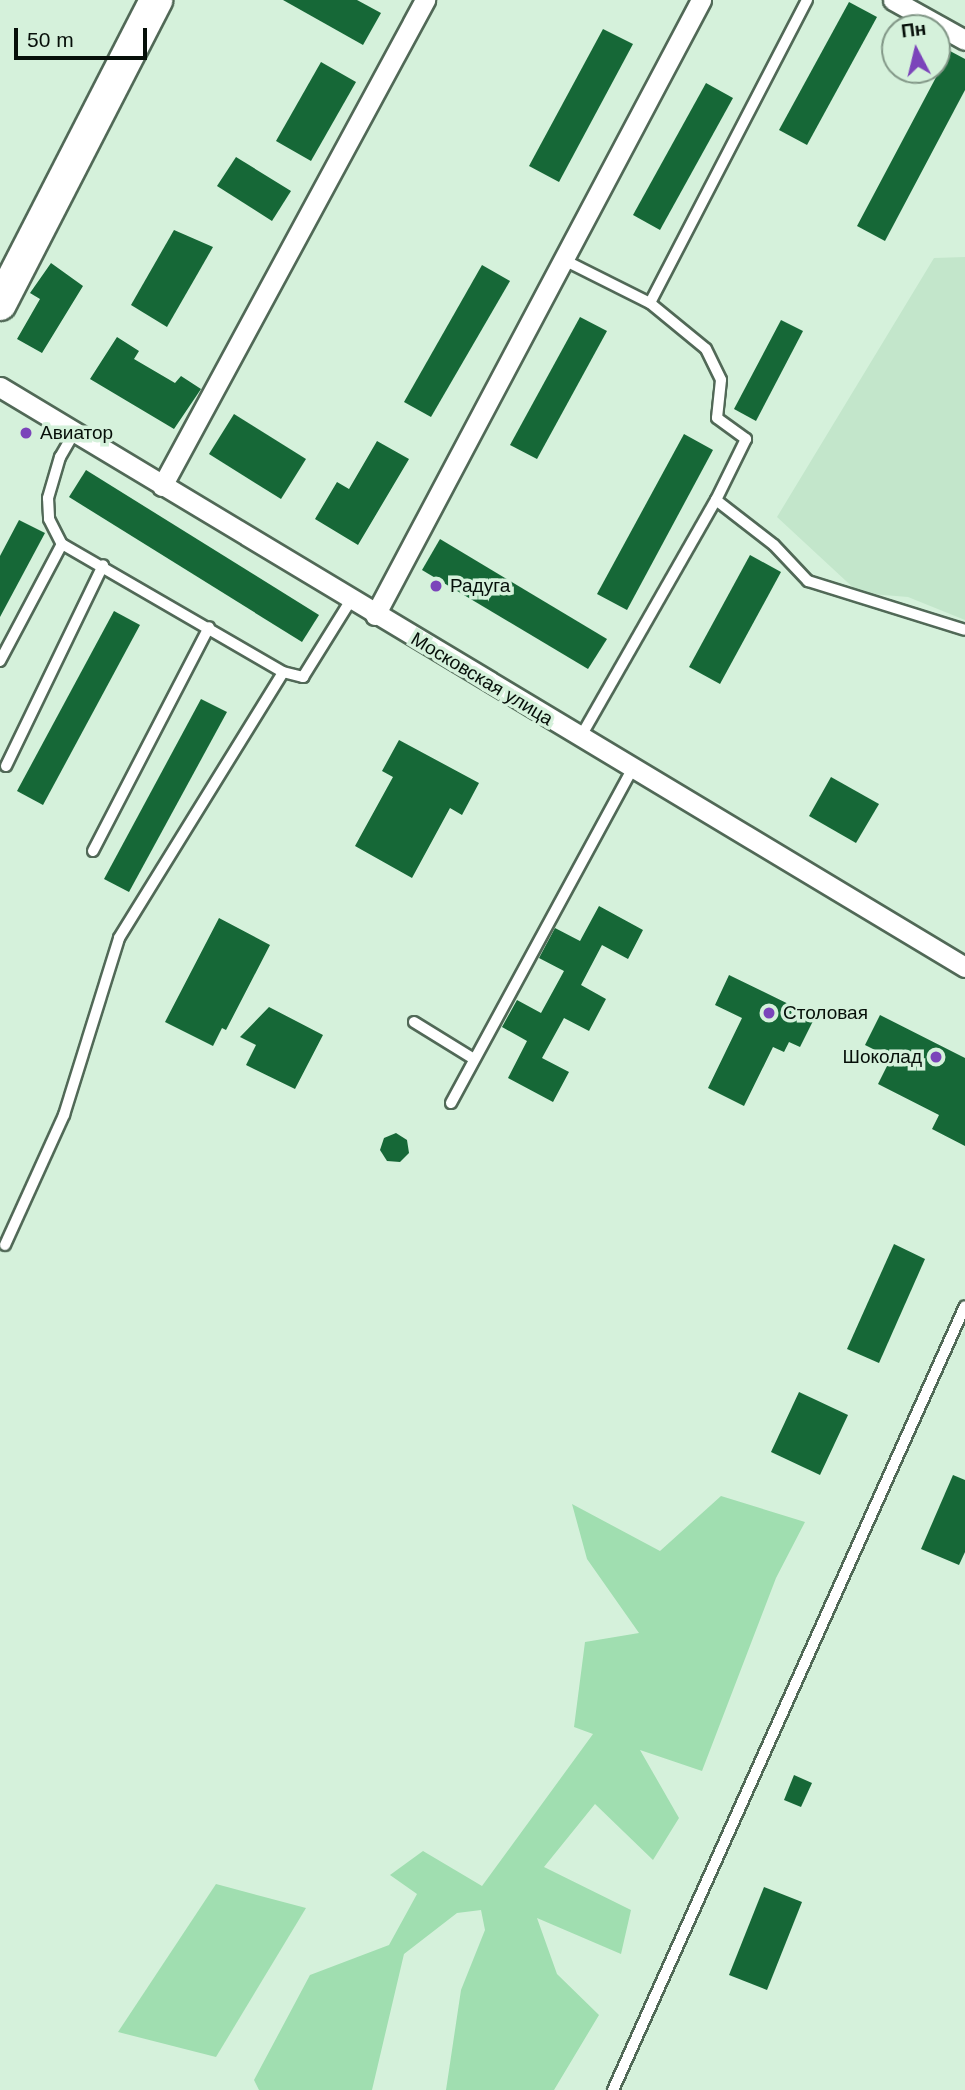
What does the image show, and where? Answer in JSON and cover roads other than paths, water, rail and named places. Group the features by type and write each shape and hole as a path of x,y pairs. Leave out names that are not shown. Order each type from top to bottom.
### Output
{"highway":[{"path":"0,304 156,0"}],"street":[{"path":"162,486 425,0"},
{"path":"376,615 701,0"},
{"path":"893,0 965,40"},
{"name":"Московская улица","path":"0,387 632,770 965,967"}],"lane":[{"path":"650,303 672,269 807,0"},
{"path":"564,260 650,303 706,349 721,380 717,418 746,439 716,500 580,738"},
{"path":"74,433 60,457 48,498 48,519 62,544 103,565 284,672 303,677 351,600"},
{"path":"716,500 767,539 808,581 965,630"},
{"path":"0,660 62,544"},
{"path":"6,766 103,565"},
{"path":"93,851 209,627"},
{"path":"5,1245 64,1115 119,938 284,672"},
{"path":"451,1103 632,770"},
{"path":"414,1022 474,1059"},
{"path":"613,2090 965,1306"}],"place":[{"name":"Авиатор","path":"26,433"},
{"name":"Радуга","path":"436,586"},
{"name":"Столовая","path":"769,1013"},
{"name":"Шоколад","path":"936,1057"}]}
